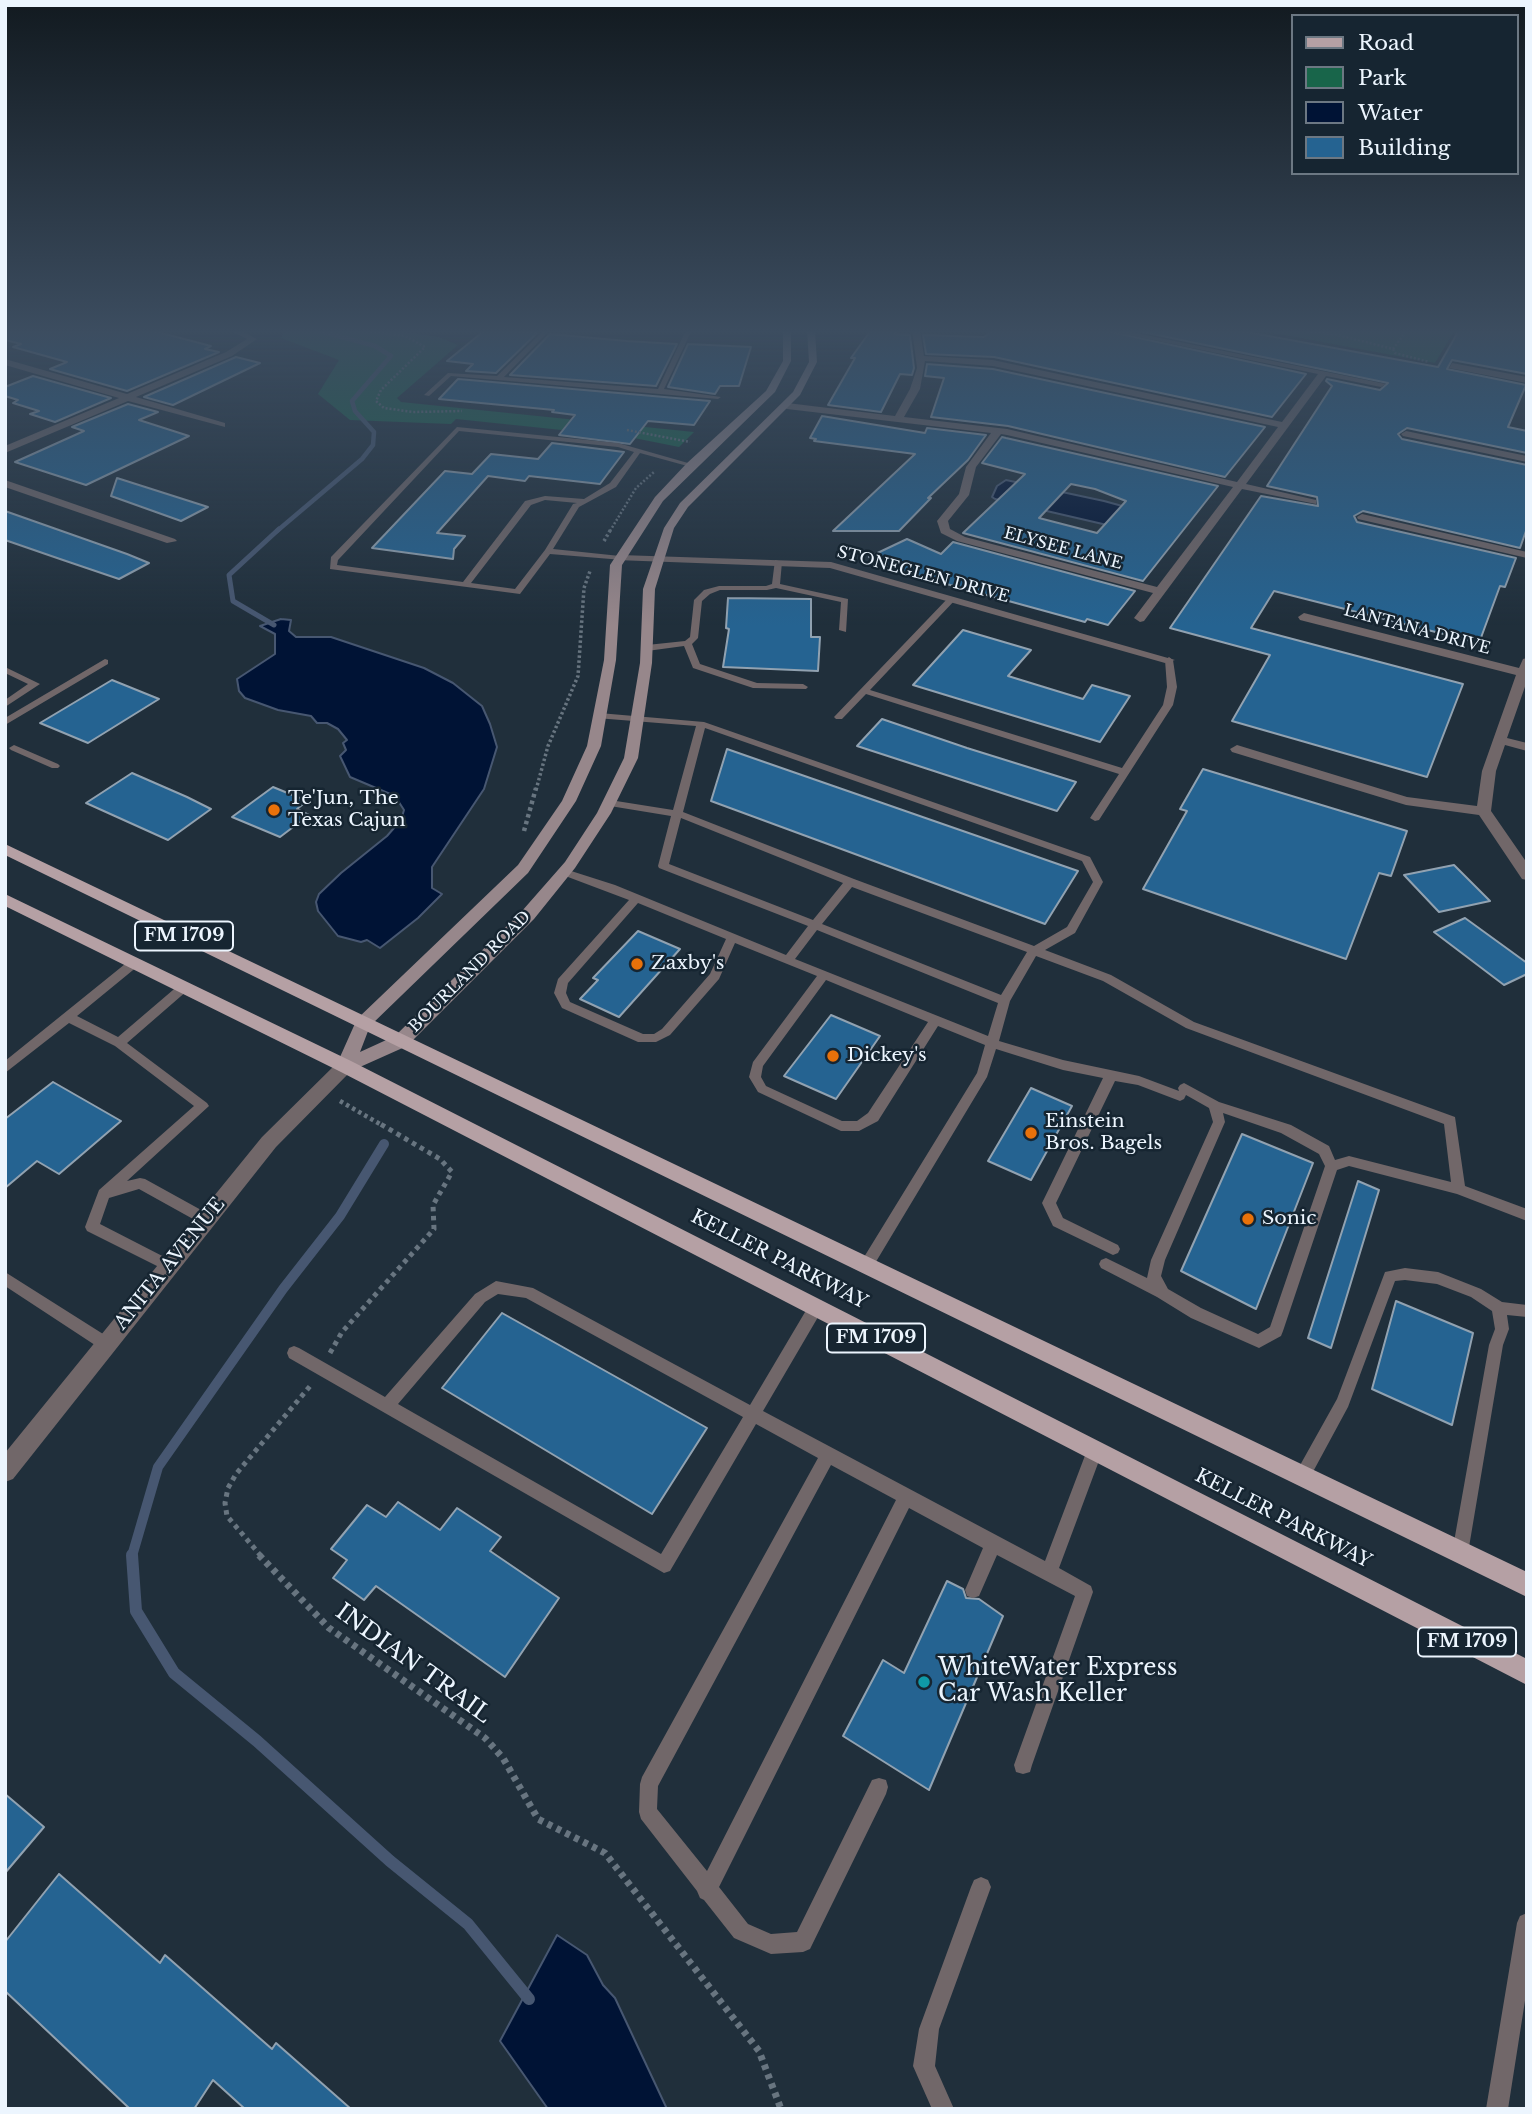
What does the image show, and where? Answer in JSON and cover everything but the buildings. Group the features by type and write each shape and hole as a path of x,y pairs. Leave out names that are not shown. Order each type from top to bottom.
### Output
{"main road":[{"name":"BOURLAND ROAD","path":"345,1066 363,1023 523,869 569,801 594,746 610,660 614,586 620,558 659,499 730,429"},
{"name":"BOURLAND ROAD","path":"345,1066 401,1041 528,915 564,873 610,803 631,758 646,648 649,589 669,528 684,505 763,429"},
{"name":"KELLER PARKWAY","path":"5,849 1527,1585"},
{"name":"KELLER PARKWAY","path":"7,902 345,1066 1527,1673"}],"street":[{"path":"5,450 55,429"},
{"path":"980,429 1312,502"},
{"path":"1140,618 1281,429"},
{"name":"ELYSEE LANE","path":"998,431 971,467 964,495 942,521 945,531 961,539 1158,591"},
{"path":"1406,434 1527,459"},
{"path":"5,483 171,541"},
{"path":"1362,517 1527,555"},
{"name":"STONEGLEN DRIVE","path":"620,558 778,562 843,568 1169,660"},
{"name":"LANTANA DRIVE","path":"1304,617 1525,668"},
{"path":"1525,668 1489,771 1484,811 1527,876"},
{"path":"1500,740 1527,747"},
{"path":"1237,749 1406,801 1484,811"},
{"name":"ANITA AVENUE","path":"5,1471 269,1142 345,1066"}],"lane":[{"path":"638,450 613,485 576,506 548,551 517,592 333,567 334,559 457,429 618,445 638,450 691,465"},
{"path":"465,585 528,503 545,498 585,501"},
{"path":"548,551 620,558"},
{"path":"776,584 778,562"},
{"path":"646,648 687,643 694,638 698,600 707,592 719,588 767,589 776,584 845,601 843,630"},
{"path":"839,717 952,599"},
{"path":"687,643 696,666 756,686 803,687"},
{"path":"1095,818 1168,705 1172,687 1169,660"},
{"path":"5,722 105,662"},
{"path":"5,670 35,684 5,704"},
{"path":"864,691 1124,772"},
{"path":"599,716 701,724 1086,859 1098,882 1071,930 1033,952 1004,1001 983,1074 866,1266"},
{"path":"701,724 663,866 1004,1001"},
{"path":"8,748 55,766"},
{"path":"610,803 679,814 850,882 1107,978 1190,1025 1450,1121 1459,1189"},
{"path":"564,873 637,898 992,1043 1063,1065 1182,1092 1286,1129 1324,1150 1332,1166 1276,1331 1259,1341 1196,1313 1106,1264"},
{"path":"788,960 850,882"},
{"path":"637,898 562,982 560,992 566,1005 642,1039 656,1038 666,1032 715,976 732,937"},
{"path":"5,1068 134,963"},
{"path":"824,975 757,1065 755,1077 762,1089 841,1126 859,1126 873,1117 935,1020"},
{"path":"119,1043 184,987"},
{"path":"68,1017 119,1043 204,1106 104,1194 92,1227 169,1265"},
{"path":"1111,1075 1049,1203 1058,1222 1113,1250"},
{"path":"1163,1293 1154,1277 1158,1260 1219,1122 1215,1105"},
{"path":"1332,1166 1349,1161 1459,1189 1527,1215"},
{"path":"104,1194 140,1183 207,1220"},
{"path":"1302,1476 1328,1435 1343,1402 1390,1276 1405,1274 1438,1278 1476,1293 1499,1308 1527,1311"},
{"path":"5,1278 106,1344"},
{"path":"387,1406 480,1298 496,1287 528,1292 1085,1592 1023,1765"},
{"path":"294,1353 664,1565 816,1307"},
{"path":"1460,1553 1494,1359 1502,1329 1499,1308"},
{"path":"1049,1573 1095,1450"},
{"path":"828,1455 649,1784 648,1812 707,1891 741,1931 771,1944 803,1942 879,1787"},
{"path":"707,1891 906,1497"},
{"path":"973,1590 993,1544"},
{"path":"943,2109 924,2066 929,2029 981,1887"},
{"path":"1497,2109 1527,1923"}],"path":[{"name":"INDIAN TRAIL","path":"340,1101 440,1159 452,1172 433,1205 434,1229 342,1332 306,1395 236,1474 228,1488 225,1503 227,1516 234,1528 329,1628 485,1738 503,1758 538,1819 605,1853 759,2051 781,2109"}],"green space":[{"path":"549,429 661,429 694,432 679,447 629,437"}],"water":[{"path":"1006,480 1148,513 1107,525 992,497 997,486"},
{"path":"281,619 291,620 289,631 296,637 331,637 424,668 453,683 482,706 497,747 484,789 432,867 432,888 442,894 418,918 380,948 367,940 361,942 338,936 318,911 316,902 319,894 341,873 387,836 401,820 404,810 395,796 350,777 340,756 346,750 343,743 347,740 338,729 327,723 317,723 311,716 278,710 245,698 239,691 237,679 275,654 275,634 260,626"},
{"path":"557,1935 587,1955 603,1985 615,1998 667,2109 548,2109 500,2041"}],"waterway":[{"path":"277,531 362,459 373,445 374,432 371,429"},
{"path":"274,625 233,601 229,575 279,529"},
{"path":"132,1556 158,1467 283,1289 340,1216 384,1144"},
{"path":"132,1556 136,1611 174,1673 257,1741 390,1861 468,1924 529,1999"}],"place":[{"name":"Te'Jun, The Texas Cajun","path":"274,810"},
{"name":"Zaxby's","path":"637,964"},
{"name":"Dickey's","path":"833,1056"},
{"name":"Einstein Bros. Bagels","path":"1031,1133"},
{"name":"Sonic","path":"1248,1219"},
{"name":"WhiteWater Express Car Wash Keller","path":"924,1682"}]}
